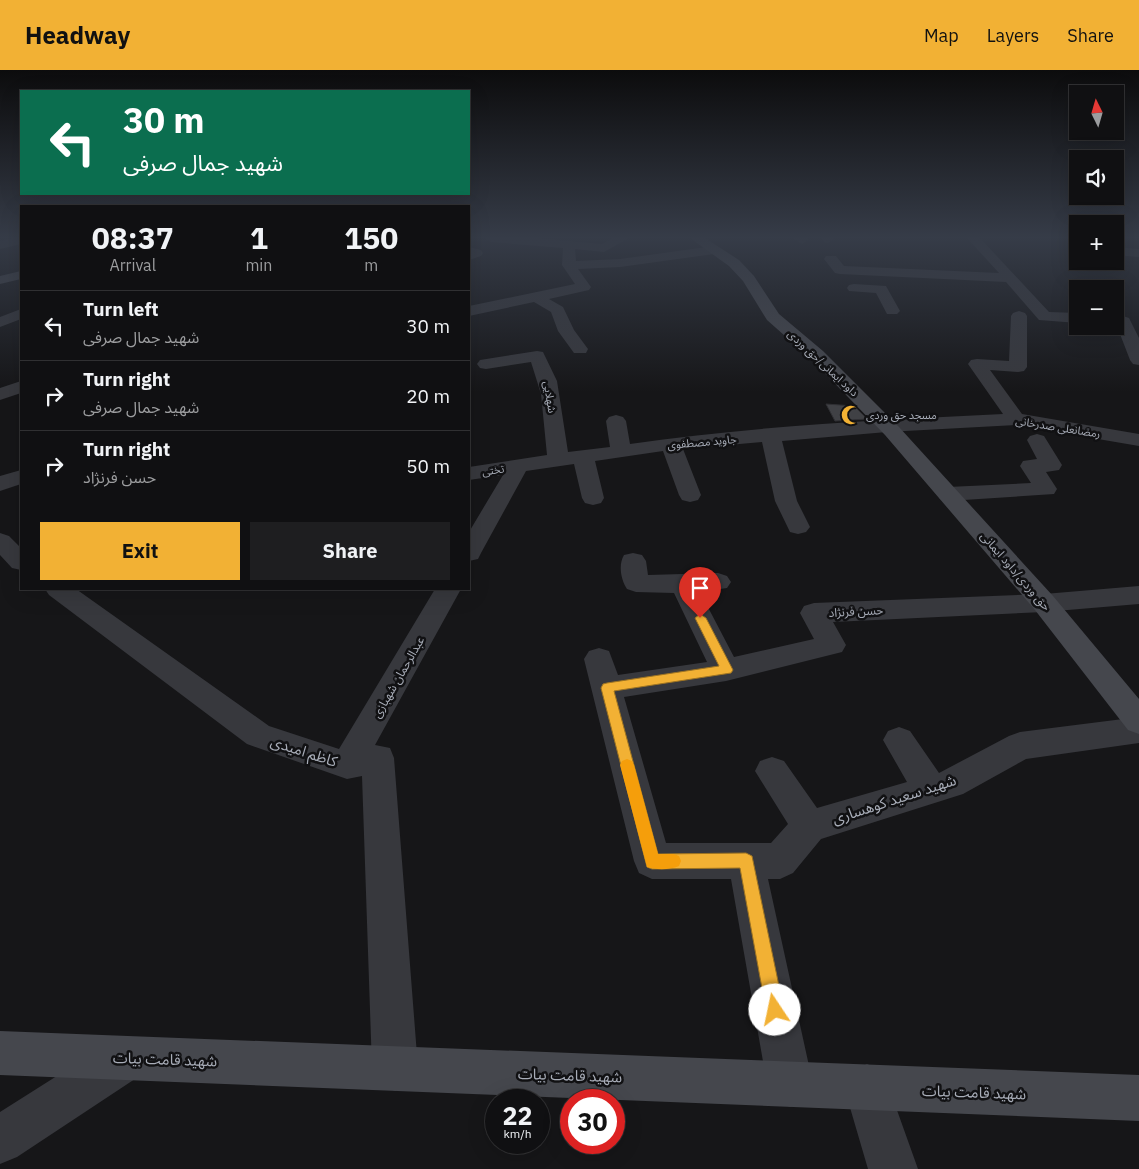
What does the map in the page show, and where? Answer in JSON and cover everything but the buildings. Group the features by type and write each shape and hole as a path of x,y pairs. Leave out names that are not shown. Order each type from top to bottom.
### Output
{"street":[{"path":"470,311 573,289"},
{"name":"داود ایمانی/حق وردی","path":"755,289 773,318 817,355 887,426"},
{"path":"881,289 892,311"},
{"path":"1019,289 1045,317 1069,318"},
{"path":"536,297 558,310 566,331 580,349"},
{"path":"0,322 20,314"},
{"path":"1016,419 977,364 1018,367 1019,316"},
{"path":"1126,321 1135,347 1137,367"},
{"name":"شهلایی","path":"483,364 537,356 546,370 559,461"},
{"path":"0,394 20,387"},
{"name":"رمضانعلی صدرخانی","path":"887,426 1016,419 1137,433"},
{"path":"616,421 621,452"},
{"name":"جاوید مصطفوی","path":"518,467 672,444 887,426"},
{"name":"حق وردی/داود ایمانی","path":"887,426 1044,603 1139,720"},
{"path":"771,436 786,501 798,527"},
{"path":"948,494 1046,489 1031,466 1051,464 1037,440"},
{"path":"672,444 690,495"},
{"path":"582,457 593,498"},
{"path":"470,551 518,467"},
{"name":"تختی","path":"470,473 518,467"},
{"path":"0,484 20,476"},
{"path":"632,561 636,583 683,584 718,582"},
{"path":"683,584 726,670"},
{"name":"کاظم امیدی","path":"59,590 258,735 306,753 347,764 378,758 395,1068"},
{"name":"عبدالرحمان شهبازی","path":"347,764 447,590"},
{"path":"1044,603 1139,595"},
{"name":"حسن فرنژاد","path":"746,861 652,861 603,673 726,670 832,645 814,613 1044,603"},
{"name":"شهید سعید کوهساری","path":"809,826 951,784 1020,746 1139,730"},
{"path":"899,740 931,790"},
{"path":"772,771 809,826 780,861 746,861 790,1084"},
{"name":"شهید قامت بیات","path":"0,1053 1139,1098"},
{"path":"0,1140 126,1058"},
{"path":"867,1087 893,1169"}],"slow traffic":[{"path":"627,765 652,861 674,861"}],"place":[{"name":"مسجد حق وردی","path":"851,415"}],"route":[{"path":"700,618 726,670 607,688 652,861 746,861 775,1010"}]}
